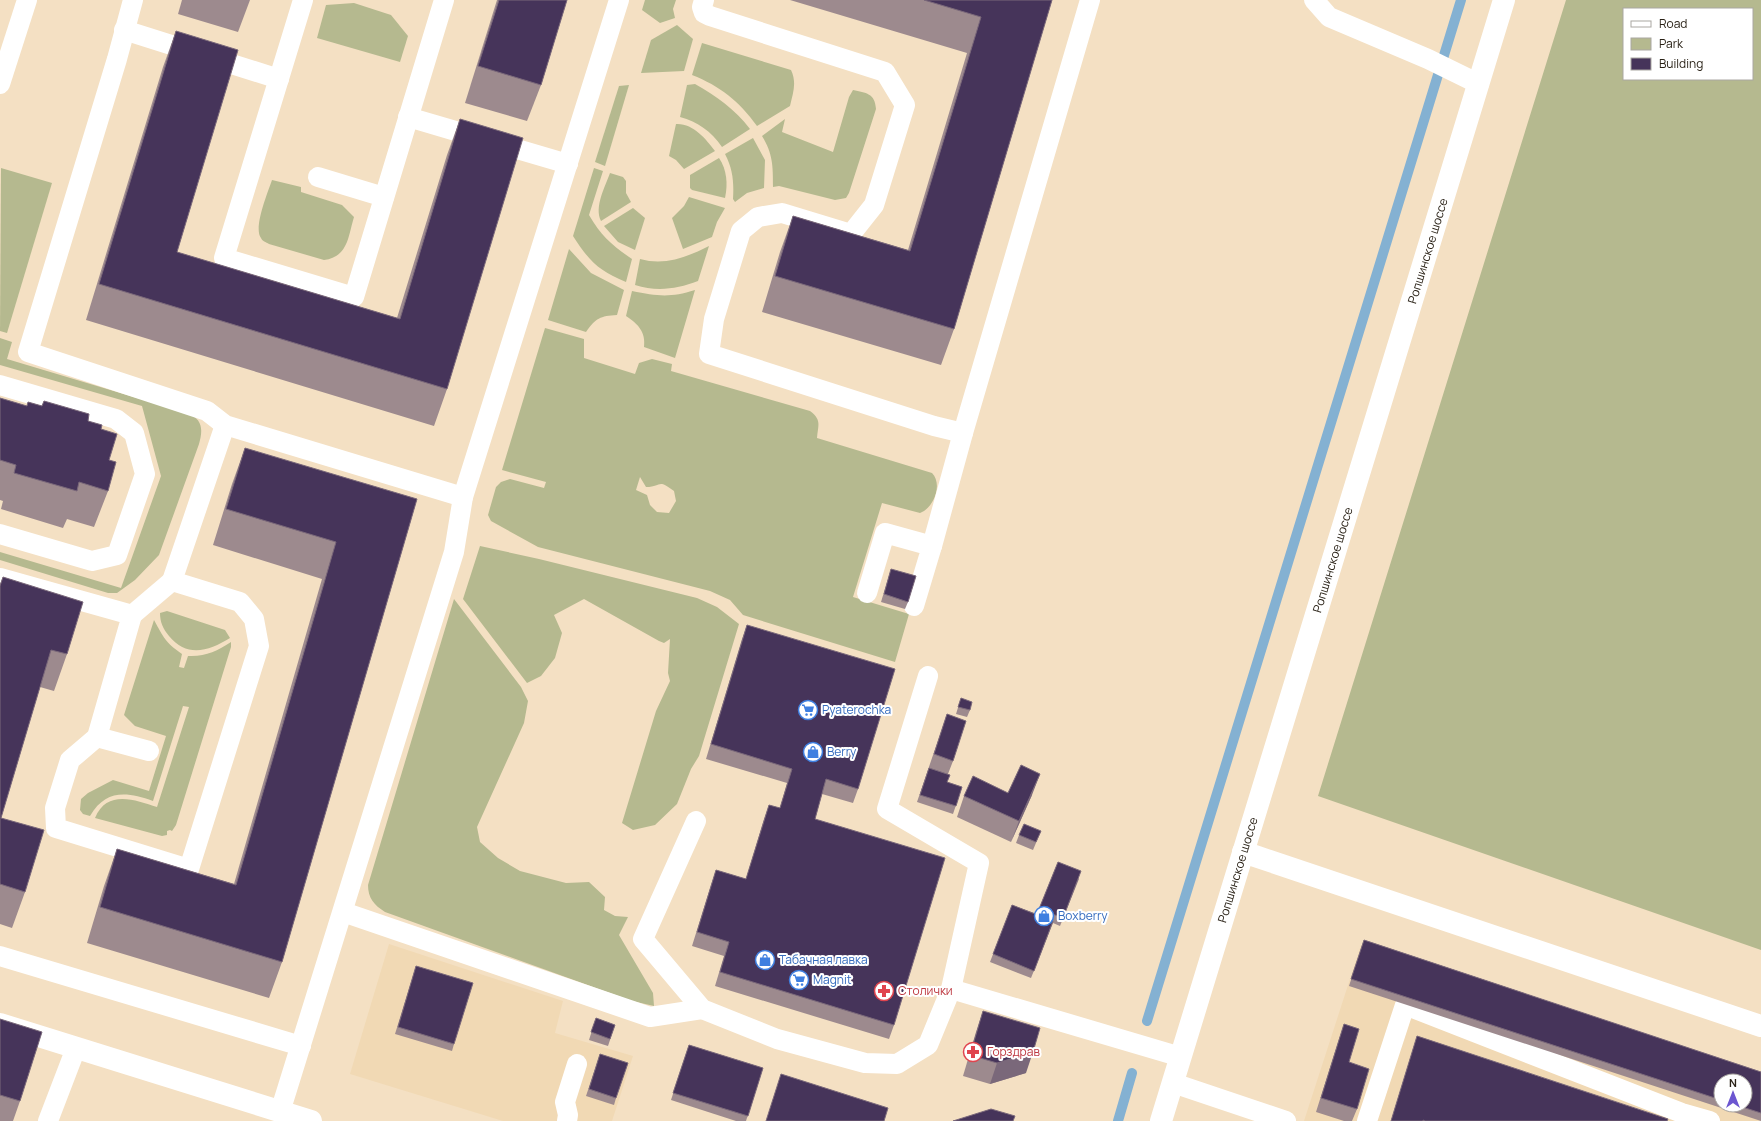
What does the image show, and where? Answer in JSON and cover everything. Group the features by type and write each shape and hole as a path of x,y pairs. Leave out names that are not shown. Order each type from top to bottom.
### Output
{"main road":[{"name":"Ропшинское шоссе","path":"1161,1121 1504,0"},
{"path":"1243,852 1761,1026"},
{"path":"0,1024 311,1121"}],"lane":[{"path":"0,84 26,0"},
{"path":"133,0 117,59 28,352 207,411 225,425 462,497"},
{"path":"303,0 224,258 354,297 444,0"},
{"path":"280,1112 454,552 462,497 620,0"},
{"path":"704,0 702,7 704,13 710,16 885,72 905,106 874,205 851,234 782,214 758,217 742,231 714,319 709,354 934,426 963,433"},
{"path":"914,606 1090,0"},
{"path":"1314,0 1329,18 1428,59 1479,84"},
{"path":"124,30 279,79"},
{"path":"408,117 568,164"},
{"path":"318,177 384,197"},
{"path":"0,385 116,420 134,433 145,474 117,555 92,562 0,534"},
{"path":"172,581 240,602 254,619 259,646 189,869 56,828 55,808 70,760 97,737 132,616 172,581 225,425"},
{"path":"867,593 885,532 932,546"},
{"path":"0,578 132,616"},
{"path":"696,821 643,939 702,1009 777,1039 865,1063 897,1064 928,1045 951,988 979,863 886,809 928,676"},
{"path":"97,737 149,751"},
{"path":"343,912 650,1017 702,1009"},
{"path":"0,956 301,1046"},
{"path":"951,988 1181,1057"},
{"path":"1367,1121 1405,1005 1680,1117 1710,1121"},
{"path":"48,1121 76,1048"},
{"path":"567,1121 568,1116 565,1102 577,1064"},
{"path":"1173,1083 1286,1121"}],"shaded area":[{"path":"389,944 563,1001 555,1033 633,1056 612,1121 503,1121 350,1074"},
{"path":"1361,945 1743,1073 1713,1073 1713,1113 1753,1113 1753,1076 1761,1079 1761,1121 1304,1121"}],"green space":[{"path":"645,0 676,0 673,9 675,18 660,23 642,10"},
{"path":"1566,0 1761,0 1761,950 1318,796"},
{"path":"354,3 391,15 408,36 400,62 317,38 326,5"},
{"path":"677,25 693,39 684,71 641,73 651,40"},
{"path":"702,43 791,70 794,84 790,106 757,126 743,109 728,95 702,79 692,75"},
{"path":"695,84 725,104 738,115 750,129 722,147 704,128 680,117 687,85"},
{"path":"629,85 605,166 595,162 619,86"},
{"path":"853,90 866,93 872,97 876,109 849,193 846,198 835,200 779,186 773,187 772,160 766,142 762,136 785,119 782,132 833,152 849,97"},
{"path":"676,124 682,124 693,129 708,142 715,151 684,169 676,160 669,156"},
{"path":"753,138 765,160 764,188 747,193 735,202 733,199 733,182 731,171 725,154"},
{"path":"719,158 724,167 726,177 725,198 692,190 690,188 690,175"},
{"path":"1,168 52,183 7,333 0,331"},
{"path":"594,168 603,171 589,215 598,229 608,240 632,259 626,282 609,274 595,264 584,252 573,236"},
{"path":"610,173 623,177 626,181 626,193 631,202 601,221 599,215 599,203"},
{"path":"272,180 301,187 301,192 342,205 354,217 346,245 338,255 324,260 269,244 262,240 259,233 260,218"},
{"path":"689,197 725,208 717,222 712,237 683,249 672,218 684,206"},
{"path":"633,208 645,218 635,250 618,242 604,226"},
{"path":"709,246 698,281 667,289 635,285 640,259 649,261 667,261 684,257"},
{"path":"569,249 591,273 624,290 617,315 602,317 586,332 548,320"},
{"path":"695,290 675,358 644,347 644,337 640,329 626,316 632,291 649,294 671,295"},
{"path":"545,328 584,339 584,358 635,374 639,363 652,359 672,364 671,371 810,411 818,420 817,438 932,473 937,483 937,489 933,501 920,513 882,503 853,597 909,614 895,662 743,615 730,600 710,591 538,547 491,521 488,515 496,487 501,482 510,479 544,488 546,482 502,470","holes":["640,477 646,487 662,484 674,491 676,501 669,513 657,512 650,505 647,495 636,490"]},
{"path":"0,338 12,342 7,359 187,413 196,418 199,422 201,434 199,444 159,555 135,580 117,593 108,593 0,560 0,552 121,588 161,476 142,406 0,365"},
{"path":"480,546 697,598 717,607 739,624 699,756 691,769 677,804 655,825 633,830 622,823 656,711 670,681 668,673 670,639 664,643 659,641 584,599 554,615 562,633 555,658 541,676 527,683 463,599"},
{"path":"454,599 521,687 528,701 524,723 477,827 480,842 498,858 520,871 566,883 589,882 605,897 604,910 615,916 628,917 619,935 653,993 654,1006 632,1001 385,912 375,904 370,897 368,885"},
{"path":"167,611 225,630 230,638 222,643 206,649 191,650 183,647 169,636 162,625 160,613"},
{"path":"154,620 165,639 182,654 179,667 184,668 188,656 200,656 211,653 231,642 231,647 176,825 172,831 167,831 167,835 162,836 95,818 100,809 107,803 114,800 131,800 157,807 189,707 183,706 153,801 134,796 118,795 103,801 96,807 90,816 83,814 80,810 81,799 88,793 113,780 149,791 166,736 135,726 124,715"}],"building":[{"path":"499,0 567,0 541,85 478,66"},
{"path":"924,0 1052,0 954,329 775,276 793,216 910,251 981,17"},
{"path":"176,31 238,50 177,252 400,319 460,119 523,138 447,389 99,284"},
{"path":"0,398 27,406 28,402 42,406 44,401 89,414 88,421 102,425 101,429 117,434 109,460 116,462 108,491 79,482 77,491 14,473 16,465 0,460"},
{"path":"245,448 417,499 282,962 100,907 117,849 236,885 336,542 226,509"},
{"path":"891,569 916,576 908,602 884,594"},
{"path":"3,577 83,602 67,654 51,650 1,818 44,830 25,892 0,884 0,586"},
{"path":"747,625 895,669 858,789 826,779 815,819 945,858 894,1025 720,972 729,942 697,932 716,870 746,879 769,805 780,808 792,769 711,744"},
{"path":"961,698 972,702 970,710 958,707"},
{"path":"947,714 966,721 953,761 934,754"},
{"path":"1021,765 1040,774 1019,821 964,796 973,776 1008,793"},
{"path":"929,768 950,775 947,782 962,787 956,806 920,795"},
{"path":"1024,824 1041,831 1036,842 1019,835"},
{"path":"1058,862 1081,871 1063,918 1039,909"},
{"path":"1012,905 1053,921 1034,971 993,954"},
{"path":"1364,940 1761,1072 1761,1113 1753,1110 1753,1073 1713,1073 1713,1097 1351,979"},
{"path":"416,966 473,983 454,1044 398,1027"},
{"path":"983,1011 1040,1028 1033,1052 997,1063 970,1055"},
{"path":"596,1018 615,1025 610,1039 591,1032"},
{"path":"0,1019 42,1032 20,1101 0,1095"},
{"path":"1344,1024 1359,1029 1349,1062 1369,1069 1357,1109 1321,1098"},
{"path":"1417,1036 1668,1119 1667,1121 1391,1121"},
{"path":"689,1045 763,1068 748,1116 673,1093"},
{"path":"600,1054 628,1063 616,1098 589,1089"},
{"path":"781,1074 888,1108 884,1121 766,1121"},
{"path":"991,1109 1015,1116 1013,1121 953,1121"}],"waterway":[{"path":"1147,1021 1461,0"},
{"path":"1118,1121 1132,1073"}],"place":[{"name":"Pyaterochka","path":"808,710"},
{"name":"Berry","path":"813,752"},
{"name":"Boxberry","path":"1044,916"},
{"name":"Табачная лавка","path":"765,960"},
{"name":"Magnit","path":"799,980"},
{"name":"Столички","path":"884,991"},
{"name":"Горздрав","path":"973,1052"}]}
